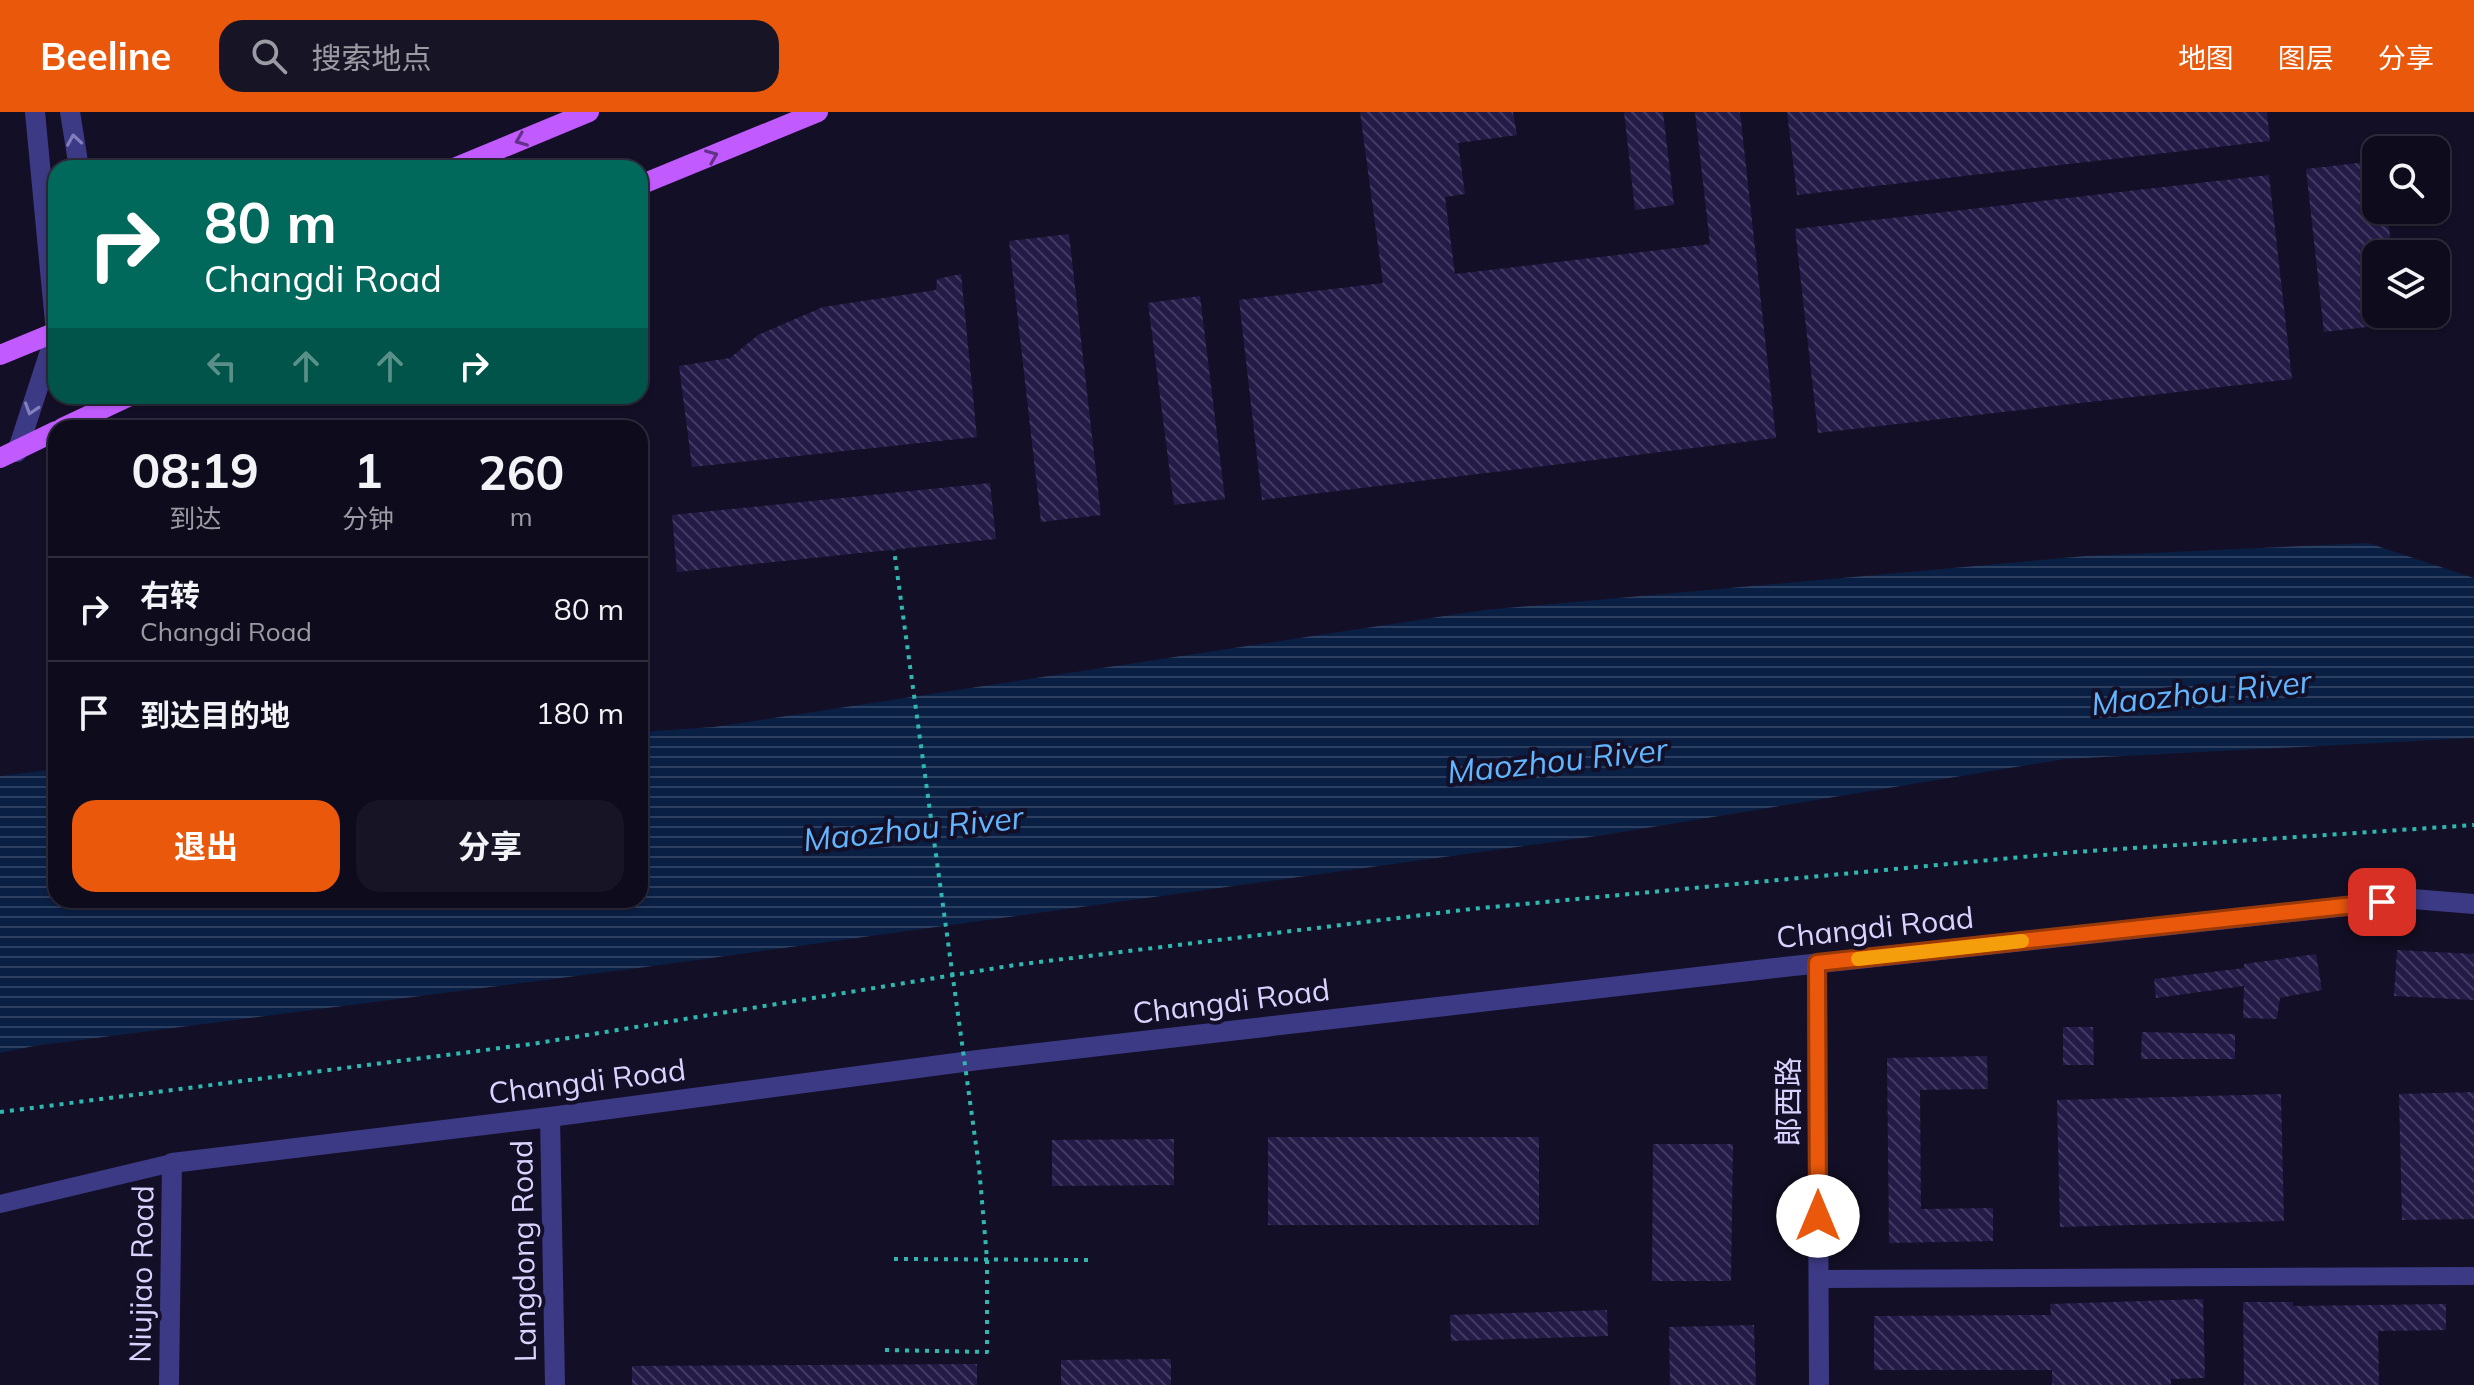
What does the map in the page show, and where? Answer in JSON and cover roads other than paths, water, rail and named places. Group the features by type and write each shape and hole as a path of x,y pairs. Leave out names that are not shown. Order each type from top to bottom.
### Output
{"main road":[{"path":"473,160 589,112"},
{"path":"648,182 818,112"},
{"path":"0,355 48,335"},
{"path":"73,420 94,404"},
{"path":"8,455 48,435"}],"street":[{"path":"35,112 48,248"},
{"path":"70,112 78,160"},
{"path":"8,455 48,352"},
{"name":"Changdi Road","path":"0,1204 172,1163 978,1060 1817,963 2413,899 2474,904"},
{"name":"郎西路","path":"1817,963 1819,1385"},
{"name":"Langdong Road","path":"550,1117 555,1385"},
{"name":"Niujiao Road","path":"169,1385 172,1163"},
{"path":"1818,1279 2474,1276"}],"water":[{"name":"Maozhou River","path":"2368,543 2474,578 2474,738 2065,759 1604,835 0,1053 0,776 48,770 48,908 648,908 648,731 714,727 1484,610 2086,556"}]}
